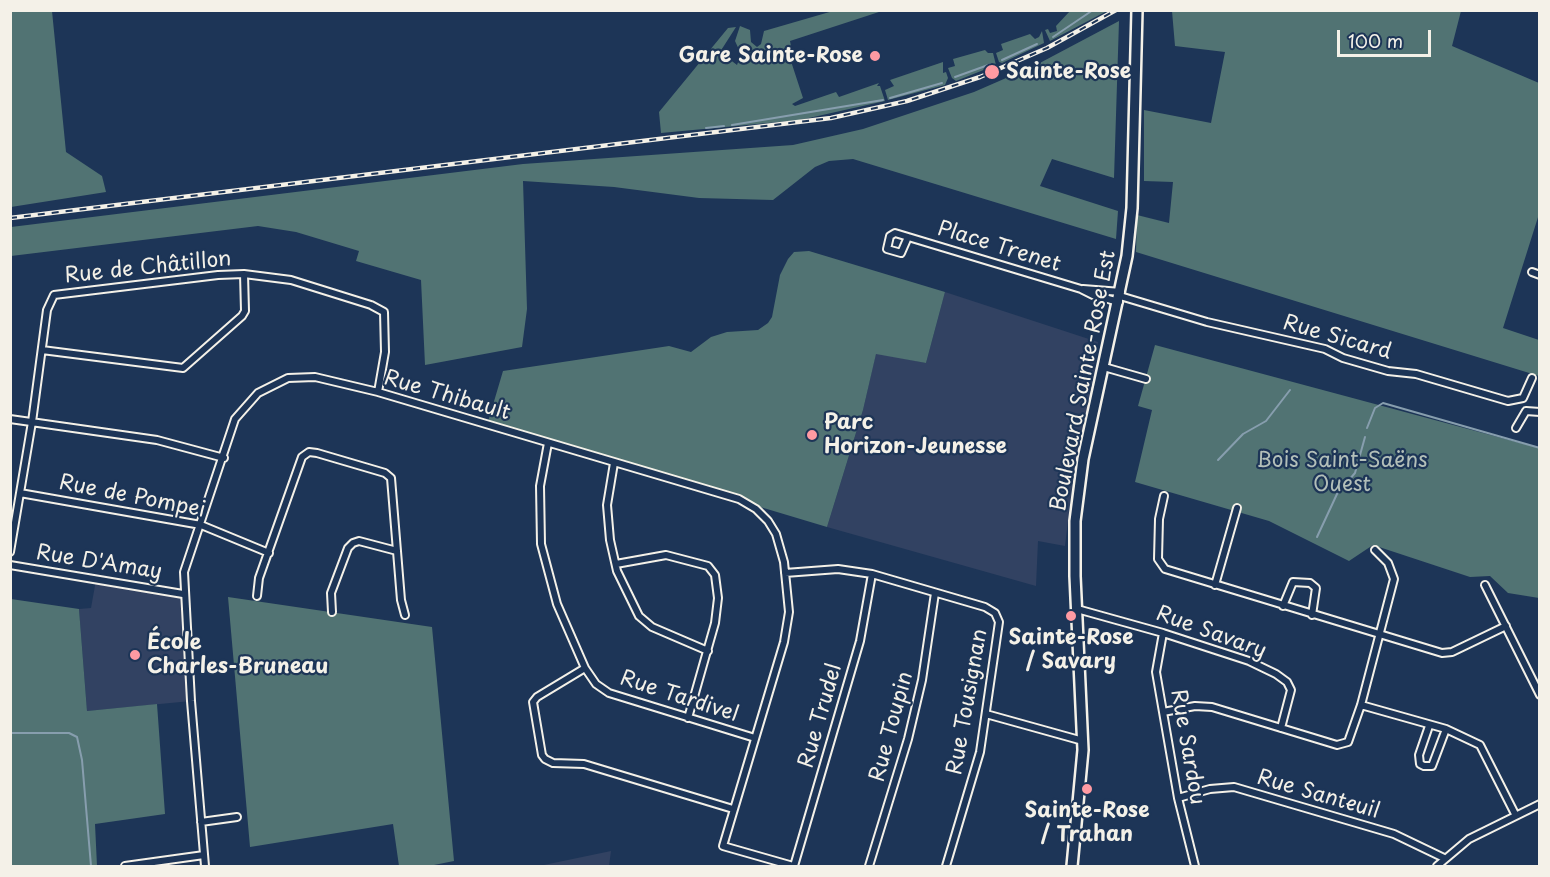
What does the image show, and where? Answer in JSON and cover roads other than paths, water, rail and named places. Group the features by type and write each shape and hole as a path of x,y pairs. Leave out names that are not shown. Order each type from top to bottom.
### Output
{"street":[{"name":"Boulevard Sainte-Rose Est","path":"1072,867 1083,741 1074,535 1077,497 1085,451 1120,297 1132,211 1137,10"},
{"name":"Place Trenet","path":"908,237 1081,289 1120,297"},
{"path":"1532,273 1539,275"},
{"path":"42,350 183,368 242,316 245,311 244,274"},
{"name":"Rue de Châtillon","path":"10,552 32,422 48,303 54,295 244,274 291,280 371,305 384,312 385,352 378,392"},
{"name":"Place Trenet","path":"1081,289 1120,297"},
{"name":"Rue Sicard","path":"1120,297 1207,322 1325,349 1343,358 1388,371 1416,374 1508,401 1523,398 1532,378"},
{"path":"1104,368 1146,379"},
{"name":"Rue Thibault","path":"205,867 183,594 184,572 224,458 235,419 258,393 288,378 315,377 378,392 739,500 756,509 768,521 776,534 785,573 789,612 784,642 723,846 793,867"},
{"path":"1516,428 1521,415 1526,411 1539,412"},
{"path":"10,419 157,440 224,458"},
{"name":"Rue Tardivel","path":"548,443 540,486 541,544 557,604 585,668 596,684 609,693 755,738"},
{"path":"257,596 259,579 302,457 309,452 385,474 391,478 401,600 405,615"},
{"path":"614,463 607,506 610,540 616,564 639,616 652,627 708,651"},
{"name":"Rue de Pompei","path":"20,493 201,525 268,553"},
{"path":"1164,496 1159,519 1160,565 1165,569 1442,653 1452,652 1506,626"},
{"path":"1215,585 1237,508"},
{"path":"332,612 331,593 348,548 353,543 359,541 397,551"},
{"path":"1163,712 1195,706 1212,707 1338,745 1347,742 1361,705 1394,579 1388,563 1376,550"},
{"path":"616,564 666,555 708,566 715,575 718,598 708,651 688,718"},
{"name":"Rue D'Amay","path":"10,566 183,594"},
{"name":"Rue Tousignan","path":"785,573 838,569 872,574 985,607 995,614 999,622 978,757 946,867"},
{"name":"Rue Trudel","path":"793,867 860,641 872,574"},
{"path":"1283,606 1293,582 1310,583 1316,588 1312,615"},
{"path":"1485,585 1539,695"},
{"name":"Rue Toupin","path":"869,867 908,739 922,680 934,593"},
{"name":"Rue Savary","path":"1077,609 1163,633 1249,662 1287,682 1291,690 1281,728"},
{"name":"Rue Sardou","path":"1163,633 1156,672 1178,798 1196,867"},
{"path":"585,668 537,697 533,702 542,755 545,759 553,763 584,764 734,809"},
{"path":"1361,705 1446,729 1480,745 1515,814"},
{"path":"986,714 1083,741"},
{"path":"1429,726 1419,755 1420,764 1424,766 1432,766 1446,729"},
{"name":"Rue Santeuil","path":"1178,798 1210,789 1234,787 1394,834 1444,858"},
{"path":"1437,867 1444,858 1469,839 1539,804"},
{"path":"201,822 237,817"},
{"path":"125,867 204,855"}],"waterway":[{"path":"1053,37 1093,10"},
{"path":"1002,60 1037,44"},
{"path":"955,77 991,64"},
{"path":"890,98 942,83"},
{"path":"732,125 883,100"},
{"path":"706,128 724,126"},
{"path":"1218,460 1243,434 1266,421 1290,390"},
{"path":"1367,428 1375,408 1383,403 1540,448"},
{"path":"1317,537 1337,494 1355,473 1365,437"},
{"path":"10,733 69,733 77,737 82,760 91,866"}],"railway":[{"path":"10,218 831,118 907,101 980,77 1047,48 1116,10"}],"place":[{"name":"Gare Sainte-Rose","path":"875,56"},
{"name":"Sainte-Rose","path":"992,72"},
{"name":"Parc Horizon-Jeunesse","path":"812,435"},
{"name":"Sainte-Rose / Savary","path":"1071,616"},
{"name":"École Charles-Bruneau","path":"135,655"},
{"name":"Sainte-Rose / Trahan","path":"1087,789"}],"park label":[{"name":"Bois Saint-Saëns Ouest","path":"1342,473"}]}
